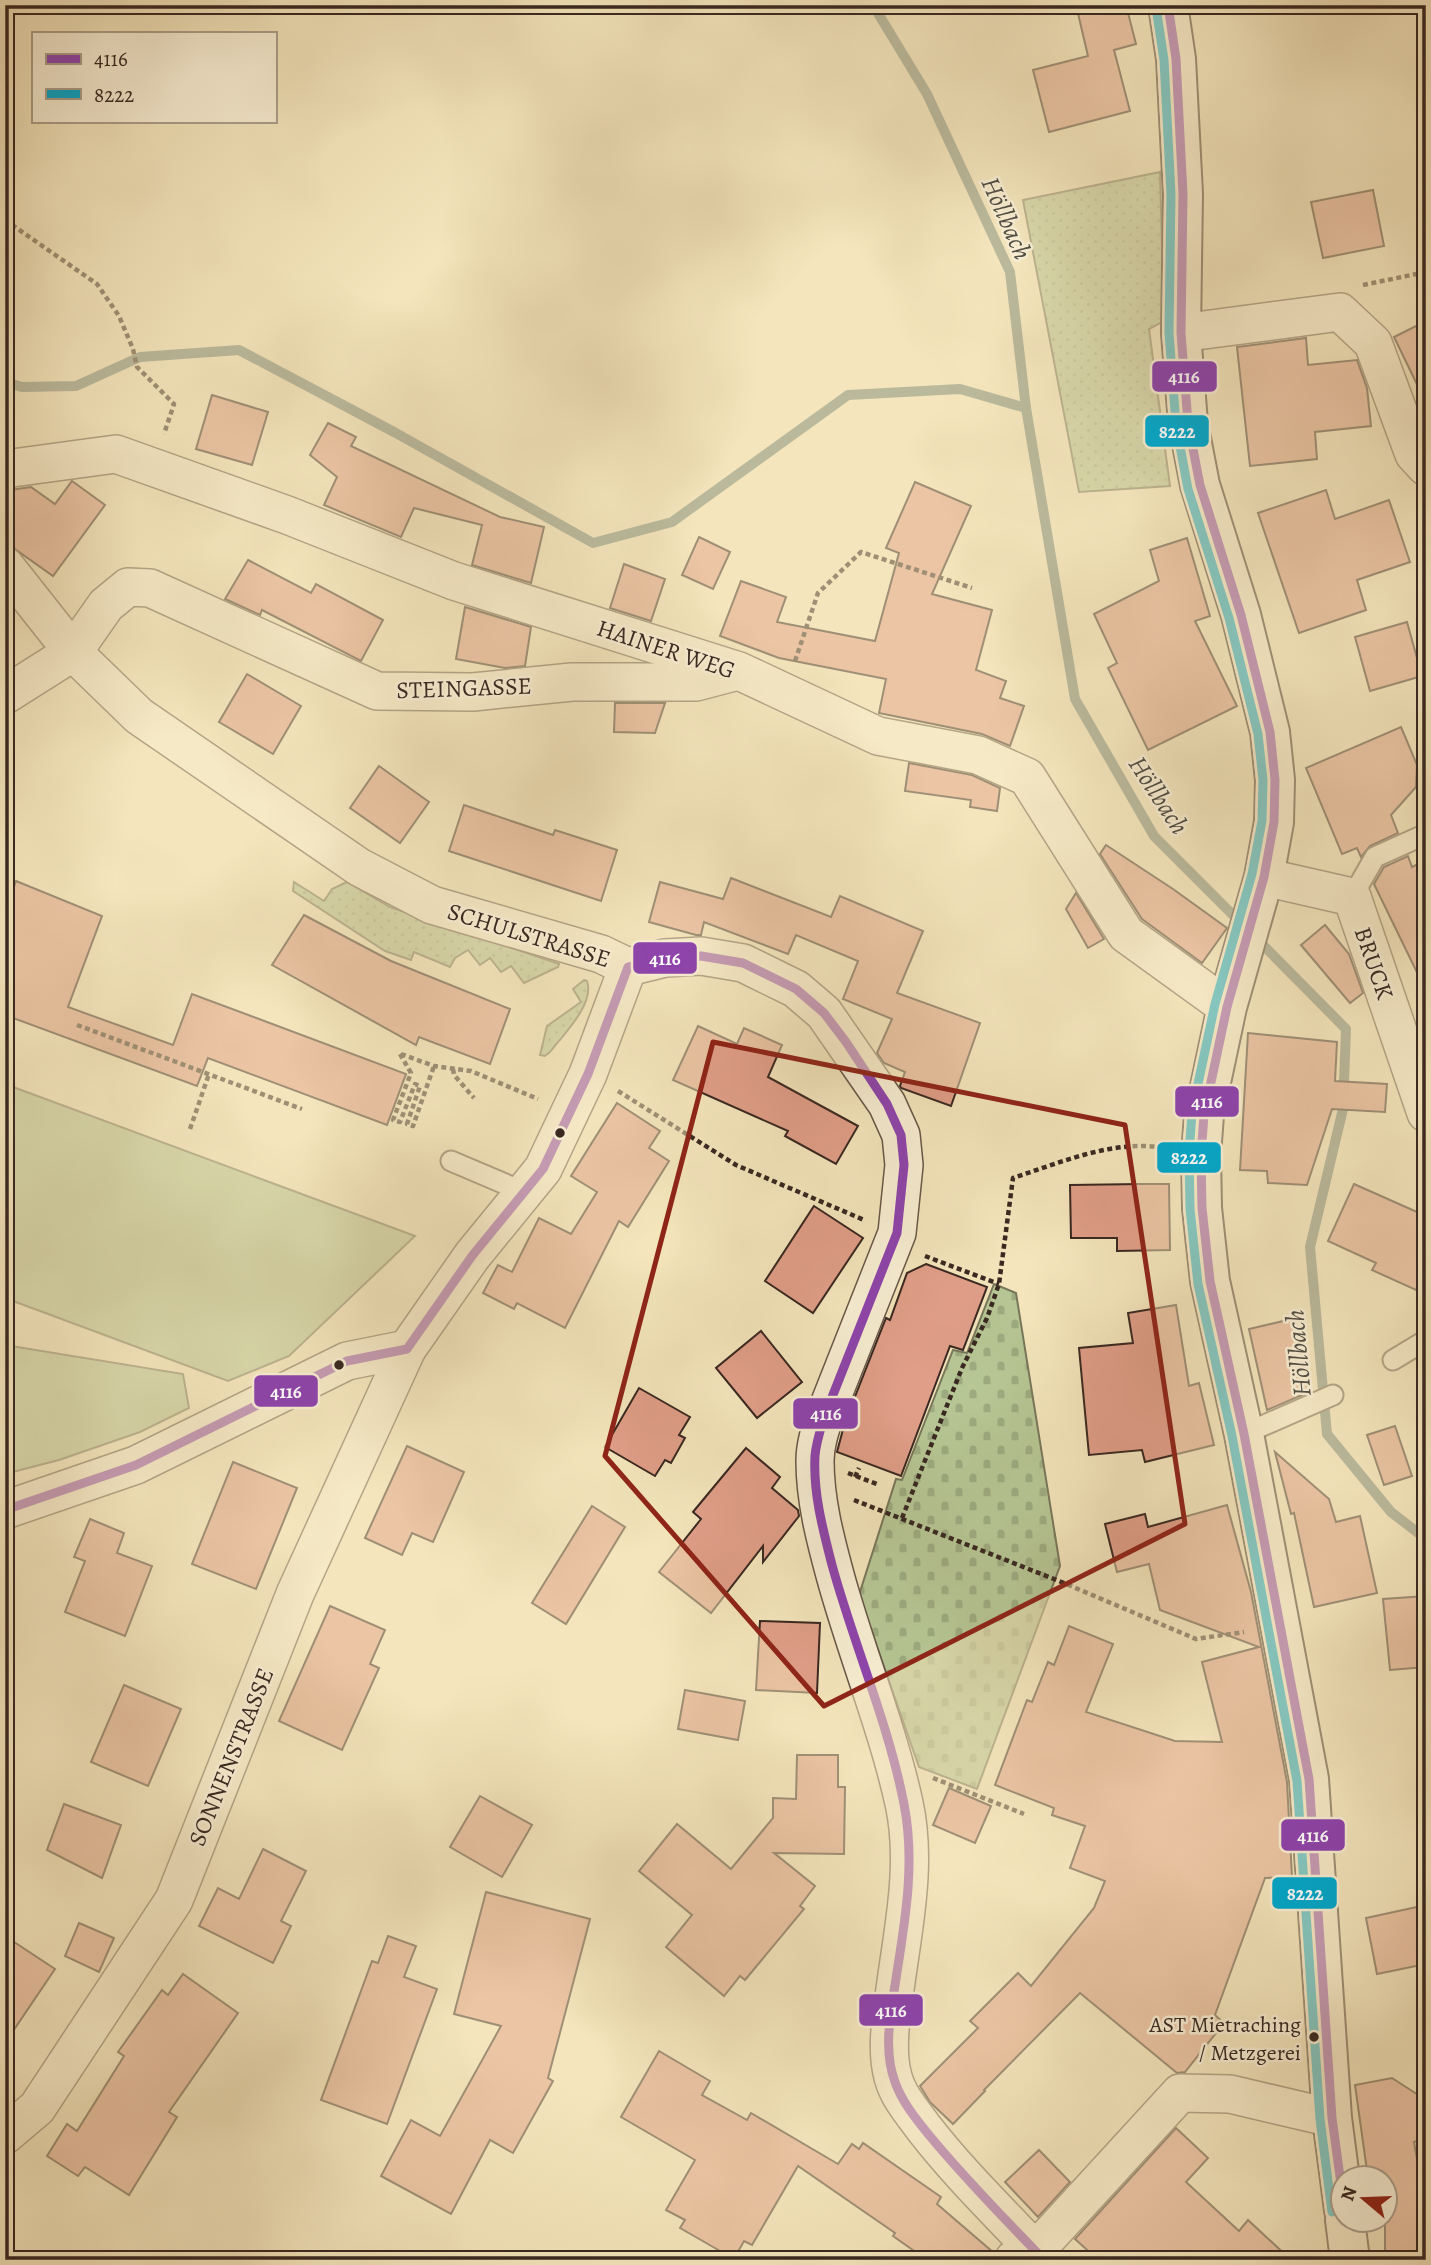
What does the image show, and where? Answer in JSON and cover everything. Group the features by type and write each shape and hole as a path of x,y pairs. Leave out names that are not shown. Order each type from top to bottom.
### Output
{"main road":[{"path":"1168,5 1176,59 1183,194 1181,333 1188,423 1200,485 1241,615 1269,732 1275,780 1274,822 1260,892 1213,1061 1201,1155 1202,1208 1210,1281 1244,1434 1309,1779 1338,2164"},
{"path":"1347,2234 1350,2260"}],"street":[{"path":"1181,333 1340,312 1373,343 1414,454 1426,467"},
{"name":"HAINER WEG","path":"5,469 116,454 287,515 454,582 739,671 877,736 978,755 1027,777 1126,934 1227,1007"},
{"path":"5,566 73,652 5,695"},
{"name":"STEINGASSE","path":"73,652 106,605 128,587 150,588 377,691 473,692 572,682 696,682 739,671"},
{"name":"SCHULSTRASSE","path":"73,652 139,716 359,867 432,905 601,954 628,967 665,958 701,956 743,963 796,989 824,1013 887,1104 901,1135 904,1165 897,1233 818,1436 815,1460 818,1502 846,1615 890,1747 905,1807 909,1850 908,1895 891,2015 893,2077 904,2101 949,2160 1030,2256"},
{"name":"BRUCK","path":"1260,892 1352,897 1426,1113"},
{"name":"SONNENSTRASSE","path":"5,2135 37,2108 174,1900 295,1594 407,1349 472,1256 543,1169 588,1074 628,967"},
{"path":"5,1510 136,1465 347,1361 407,1349"},
{"path":"1030,2256 1180,2093 1230,2094 1332,2118"}],"lane":[{"path":"1352,897 1375,857 1426,834"},
{"path":"452,1161 524,1192"},
{"path":"1393,1360 1426,1340"},
{"path":"1244,1434 1333,1395"}],"path":[{"path":"5,220 97,284 119,316 138,367 174,404 152,468"},
{"path":"1340,312 1361,286 1426,272"},
{"path":"785,691 818,593 861,552 972,588"},
{"path":"77,1025 302,1109"},
{"path":"434,1066 413,1126 407,1124 420,1086 415,1084 400,1122 393,1120 411,1073 400,1054 434,1066 471,1071 524,1091 569,1114"},
{"path":"453,1069 454,1074 474,1098"},
{"path":"190,1129 209,1074"},
{"path":"588,1074 736,1165 825,1203"},
{"path":"902,1518 999,1284 1013,1178 1097,1151 1151,1146 1201,1155"},
{"path":"954,1267 999,1284"},
{"path":"885,1511 1196,1639 1279,1626"},
{"path":"928,1776 1024,1814"}],"highlighted area":[{"path":"713,1042 1125,1125 1185,1524 824,1706 605,1456"}],"green space":[{"path":"1160,172 1164,321 1149,329 1170,486 1079,492 1023,200"},
{"path":"294,882 324,901 332,889 347,882 390,907 559,964 558,967 524,983 511,966 501,972 490,958 480,965 468,950 455,958 450,967 414,952 411,960 385,951 293,891"},
{"path":"584,980 587,981 588,990 582,1009 550,1052 545,1056 540,1055 547,1026 581,1002 573,989"},
{"path":"5,1084 415,1236 289,1356 228,1381 5,1298"},
{"path":"994,1284 1016,1293 1060,1566 977,1789 919,1767 859,1595 896,1479 902,1480 953,1350 967,1353"},
{"path":"5,1345 183,1374 189,1408 140,1432 59,1460 5,1474"}],"building":[{"path":"1076,5 1126,5 1136,44 1114,50 1130,111 1049,132 1033,70 1088,56"},
{"path":"1373,190 1384,246 1323,258 1311,202"},
{"path":"1426,321 1426,403 1394,337"},
{"path":"1306,338 1308,365 1357,360 1367,388 1371,426 1315,432 1317,459 1250,466 1237,347"},
{"path":"212,395 268,412 252,465 196,449"},
{"path":"328,423 356,437 351,446 500,517 544,527 531,583 472,565 482,525 414,508 401,537 324,505 337,477 310,455"},
{"path":"72,481 105,505 53,576 5,542 5,496 10,490 31,487 55,504"},
{"path":"915,482 971,506 932,594 992,610 976,670 1006,681 1000,698 1024,706 1010,746 982,734 879,713 886,679 779,658 720,636 741,581 786,597 777,622 875,641 899,553 886,548"},
{"path":"1326,490 1335,519 1389,500 1410,562 1357,580 1366,610 1299,633 1258,513"},
{"path":"699,537 730,552 713,589 682,575"},
{"path":"1187,538 1210,616 1195,621 1237,706 1148,750 1108,668 1117,663 1094,614 1159,581 1150,550"},
{"path":"248,560 311,593 316,584 383,620 361,661 262,610 260,615 225,599"},
{"path":"624,564 665,579 651,621 610,608"},
{"path":"465,607 531,627 525,666 505,668 456,659"},
{"path":"1407,622 1422,676 1370,691 1355,637"},
{"path":"247,674 301,706 273,754 219,722"},
{"path":"615,703 665,703 655,733 614,732"},
{"path":"1401,727 1417,765 1416,787 1391,815 1398,833 1370,846 1361,857 1357,848 1342,854 1306,768"},
{"path":"909,763 972,775 1000,788 997,811 970,807 971,800 905,791"},
{"path":"379,766 429,802 400,843 350,808"},
{"path":"464,805 553,835 555,830 617,850 601,901 449,851"},
{"path":"1106,845 1227,928 1202,963 1142,919 1100,854"},
{"path":"1408,856 1412,867 1426,860 1426,991 1374,884 1384,867"},
{"path":"731,878 831,917 840,896 923,931 897,993 980,1023 951,1106 901,1088 905,1072 884,1063 877,1053 892,1019 843,999 858,961 796,935 788,954 704,922 701,935 696,935 649,922 660,882 723,899"},
{"path":"16,881 102,916 68,1007 173,1045 192,994 406,1074 387,1125 208,1058 197,1086 5,1015 5,911"},
{"path":"1076,893 1104,939 1088,948 1066,909"},
{"path":"304,915 391,961 510,1009 490,1064 419,1037 416,1045 272,965"},
{"path":"1325,925 1349,954 1363,993 1350,1003 1301,945"},
{"path":"698,1026 737,1044 744,1028 782,1045 768,1077 858,1126 836,1164 785,1136 788,1131 673,1080"},
{"path":"1248,1033 1337,1042 1335,1081 1387,1084 1385,1112 1332,1109 1307,1185 1268,1183 1267,1171 1240,1170"},
{"path":"617,1103 660,1131 649,1148 669,1161 628,1227 619,1221 565,1328 517,1303 514,1309 483,1293 498,1265 512,1272 539,1218 571,1234 597,1192 571,1176"},
{"path":"1169,1184 1170,1250 1117,1251 1117,1238 1071,1238 1070,1185"},
{"path":"1354,1184 1426,1216 1426,1269 1416,1290 1372,1270 1376,1263 1328,1241"},
{"path":"814,1206 863,1238 813,1313 765,1281"},
{"path":"926,1264 987,1287 963,1350 950,1346 901,1476 837,1452 845,1422 886,1318 890,1320 907,1273"},
{"path":"1176,1305 1189,1386 1199,1383 1214,1445 1145,1462 1142,1450 1089,1455 1079,1348 1133,1343 1128,1313"},
{"path":"1292,1319 1309,1392 1267,1410 1249,1329"},
{"path":"761,1331 802,1382 757,1418 716,1368"},
{"path":"639,1388 690,1417 679,1435 685,1438 671,1463 665,1460 655,1476 605,1447"},
{"path":"1395,1426 1412,1476 1384,1485 1367,1435"},
{"path":"407,1446 464,1472 433,1542 412,1533 402,1555 365,1538"},
{"path":"746,1448 780,1477 772,1488 798,1510 799,1516 763,1562 763,1546 711,1613 659,1572 701,1519 693,1512"},
{"path":"1275,1452 1329,1499 1336,1522 1360,1516 1377,1593 1314,1607 1294,1513 1291,1514"},
{"path":"233,1462 297,1488 256,1589 192,1564"},
{"path":"1227,1505 1251,1592 1287,1782 1292,1877 1265,1878 1215,2015 1224,2023 1185,2072 1177,2073 1080,1993 953,2124 930,2102 920,2086 978,2028 970,2021 1018,1973 1031,1986 1094,1908 1105,1881 1070,1868 1085,1826 1052,1815 1054,1808 995,1785 1027,1700 1032,1702 1048,1662 1054,1665 1069,1626 1113,1644 1086,1712 1175,1741 1222,1742 1202,1662 1259,1647 1160,1610 1149,1564 1117,1572 1105,1524 1145,1514 1148,1527"},
{"path":"592,1506 625,1527 566,1624 532,1603"},
{"path":"90,1519 124,1533 117,1553 152,1566 125,1636 65,1612 85,1561 74,1557"},
{"path":"1426,1596 1426,1667 1390,1670 1383,1599"},
{"path":"330,1606 385,1630 370,1664 379,1668 342,1750 279,1721"},
{"path":"760,1621 820,1623 817,1693 756,1690"},
{"path":"124,1685 181,1709 148,1786 91,1762"},
{"path":"685,1690 745,1701 738,1740 678,1729"},
{"path":"797,1755 838,1755 838,1787 845,1787 844,1854 774,1853 815,1886 800,1906 804,1909 745,1980 740,1976 724,1996 666,1947 692,1915 639,1871 677,1824 731,1869 773,1818 773,1798 796,1799"},
{"path":"949,1788 991,1806 975,1843 933,1825"},
{"path":"480,1796 532,1825 502,1877 450,1847"},
{"path":"64,1804 121,1825 102,1878 47,1850"},
{"path":"263,1849 306,1871 281,1921 291,1926 273,1963 199,1926 218,1888 239,1899"},
{"path":"486,1892 590,1919 548,2078 553,2081 513,2153 490,2140 451,2214 381,2176 411,2120 440,2136 501,2026 454,2014"},
{"path":"1426,1905 1426,1964 1377,1974 1366,1918"},
{"path":"79,1923 114,1938 99,1972 65,1956"},
{"path":"5,1936 55,1969 5,2043"},
{"path":"388,1936 416,1946 404,1977 437,1989 387,2124 321,2100 372,1961 378,1963"},
{"path":"183,1974 238,2013 169,2112 177,2117 129,2195 85,2167 78,2176 47,2156 67,2124 77,2131 124,2056 118,2052 162,1990 168,1995"},
{"path":"659,2051 710,2081 702,2095 747,2120 751,2113 838,2164 852,2144 859,2149 863,2143 941,2197 937,2204 994,2253 993,2260 927,2260 893,2236 895,2233 798,2166 752,2245 744,2241 734,2259 680,2228 685,2220 666,2210 695,2160 621,2117"},
{"path":"1392,2078 1426,2100 1426,2138 1414,2142 1426,2210 1426,2260 1385,2260 1385,2234 1400,2234 1400,2164 1366,2164 1355,2085"},
{"path":"1176,2128 1208,2158 1186,2182 1239,2231 1248,2220 1291,2260 1098,2260 1075,2239"},
{"path":"1039,2150 1070,2182 1038,2217 1005,2182"}],"waterway":[{"name":"Höllbach","path":"873,5 927,94 1010,272 1026,408 1075,699 1154,836 1242,924"},
{"path":"5,382 22,387 76,386 140,357 239,350 394,432 593,543 672,522 848,395 960,389 1026,408"},
{"name":"Höllbach","path":"1255,937 1346,1029 1343,1109 1310,1247 1327,1434 1391,1512 1426,1539"}],"transit line":[{"name":"4116","path":"1168,5 1176,59 1183,194 1181,333 1188,423 1200,485 1241,615 1270,732 1275,780 1274,822 1264,877 1227,1007 1204,1115 1201,1155 1202,1208 1210,1281 1244,1434 1309,1779 1332,2118 1338,2164"},
{"name":"8222","path":"1156,7 1164,60 1171,194 1169,333 1176,425 1188,489 1229,618 1258,734 1263,780 1262,821 1252,874 1215,1004 1192,1112 1189,1155 1190,1209 1198,1284 1232,1436 1297,1781 1320,2119 1330,2196"},
{"name":"4116","path":"5,1510 136,1465 347,1361 407,1349 472,1256 543,1169 588,1074 628,967 665,958 701,956 743,963 796,989 824,1013 887,1104 901,1135 904,1165 897,1233 825,1415 815,1456 819,1511 832,1565 889,1743 907,1825 908,1888 889,2027 891,2069 901,2096 924,2129 1044,2260"}],"place":[{"name":"AST Mietraching / Metzgerei","path":"1314,2037"}]}
